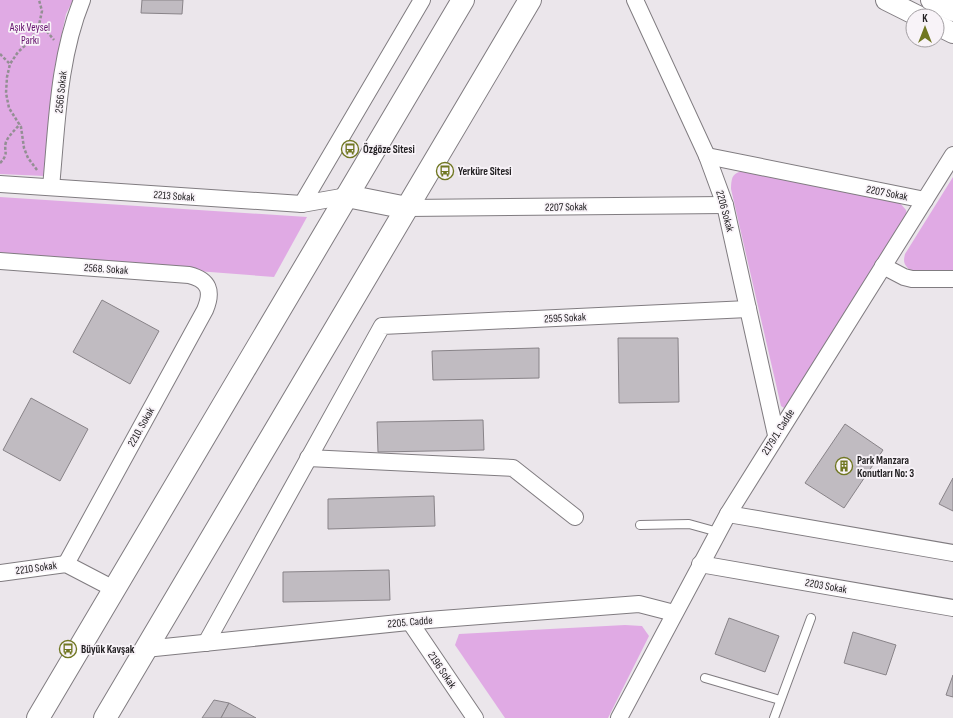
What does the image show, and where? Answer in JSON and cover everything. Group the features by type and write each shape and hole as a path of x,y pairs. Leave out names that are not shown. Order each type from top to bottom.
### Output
{"main road":[{"path":"38,718 463,0"},
{"path":"105,718 530,0"},
{"path":"347,196 407,208"}],"street":[{"name":"2566 Sokak","path":"51,188 66,52 76,15 82,0"},
{"path":"302,204 422,0"},
{"name":"2206 Sokak","path":"635,0 707,156 725,205 776,435"},
{"path":"886,0 905,10"},
{"path":"931,0 953,11"},
{"name":"2179/1. Cadde","path":"619,718 728,514 776,435 953,155"},
{"name":"2207 Sokak","path":"707,156 925,200"},
{"name":"2213 Sokak","path":"0,184 302,204 347,196"},
{"name":"2207 Sokak","path":"407,208 725,205"},
{"name":"2568. Sokak","path":"0,261 189,275 197,277 208,287"},
{"path":"883,266 904,277 912,279 953,279"},
{"name":"2210. Sokak","path":"66,564 204,310 209,294 208,287"},
{"name":"2595 Sokak","path":"308,458 382,326 748,309"},
{"path":"206,643 308,458 513,468 575,517"},
{"path":"728,514 953,553"},
{"name":"2210 Sokak","path":"0,573 66,564 114,589"},
{"name":"2203 Sokak","path":"700,564 953,608"},
{"name":"2205. Cadde","path":"145,649 410,622 639,604 674,613"},
{"name":"2196 Sokak","path":"410,622 475,718"}],"lane":[{"path":"640,525 689,524 718,532"},
{"path":"774,718 811,618"},
{"path":"705,678 780,700"}],"path":[{"path":"39,0 42,11 39,25 30,41 18,52 10,64 6,81 6,100 23,131 24,148 28,158 51,188"},
{"path":"0,54 10,64"},
{"path":"0,163 5,157 7,151 5,146 6,142 20,124"}],"green space":[{"name":"Aşık Veysel Parkı","path":"0,0 73,0 66,14 54,71 44,176 0,174"},
{"path":"748,170 900,203 906,210 907,214 787,406 784,408 781,406 731,189 734,175 736,173"},
{"path":"953,177 953,272 910,270 904,263 905,254"},
{"path":"0,197 307,217 274,277 0,256"},
{"path":"625,625 642,626 649,636 608,718 505,718 455,645 459,634"}],"building":[{"path":"142,0 183,0 182,14 141,13"},
{"path":"102,300 159,331 130,384 73,352"},
{"path":"618,338 678,338 679,402 619,403"},
{"path":"539,348 539,378 433,380 432,351"},
{"path":"31,398 88,429 60,481 3,450"},
{"path":"483,420 484,450 378,452 377,422"},
{"name":"Park Manzara Konutları No: 3","path":"845,424 883,450 844,508 805,483"},
{"path":"953,478 953,511 939,504"},
{"path":"434,496 435,526 328,529 328,499"},
{"path":"389,570 390,600 283,602 283,572"},
{"path":"729,618 779,636 765,672 715,654"},
{"path":"853,632 896,645 886,675 844,663"},
{"path":"953,675 953,697 946,695"},
{"path":"214,700 229,703 221,718 202,718"},
{"path":"229,703 256,718 221,718"}],"place":[{"name":"Özgöze Sitesi","path":"350,149"},
{"name":"Yerküre Sitesi","path":"445,171"},
{"name":"Park Manzara Konutları No: 3","path":"844,466"},
{"name":"Büyük Kavşak","path":"68,649"}]}
